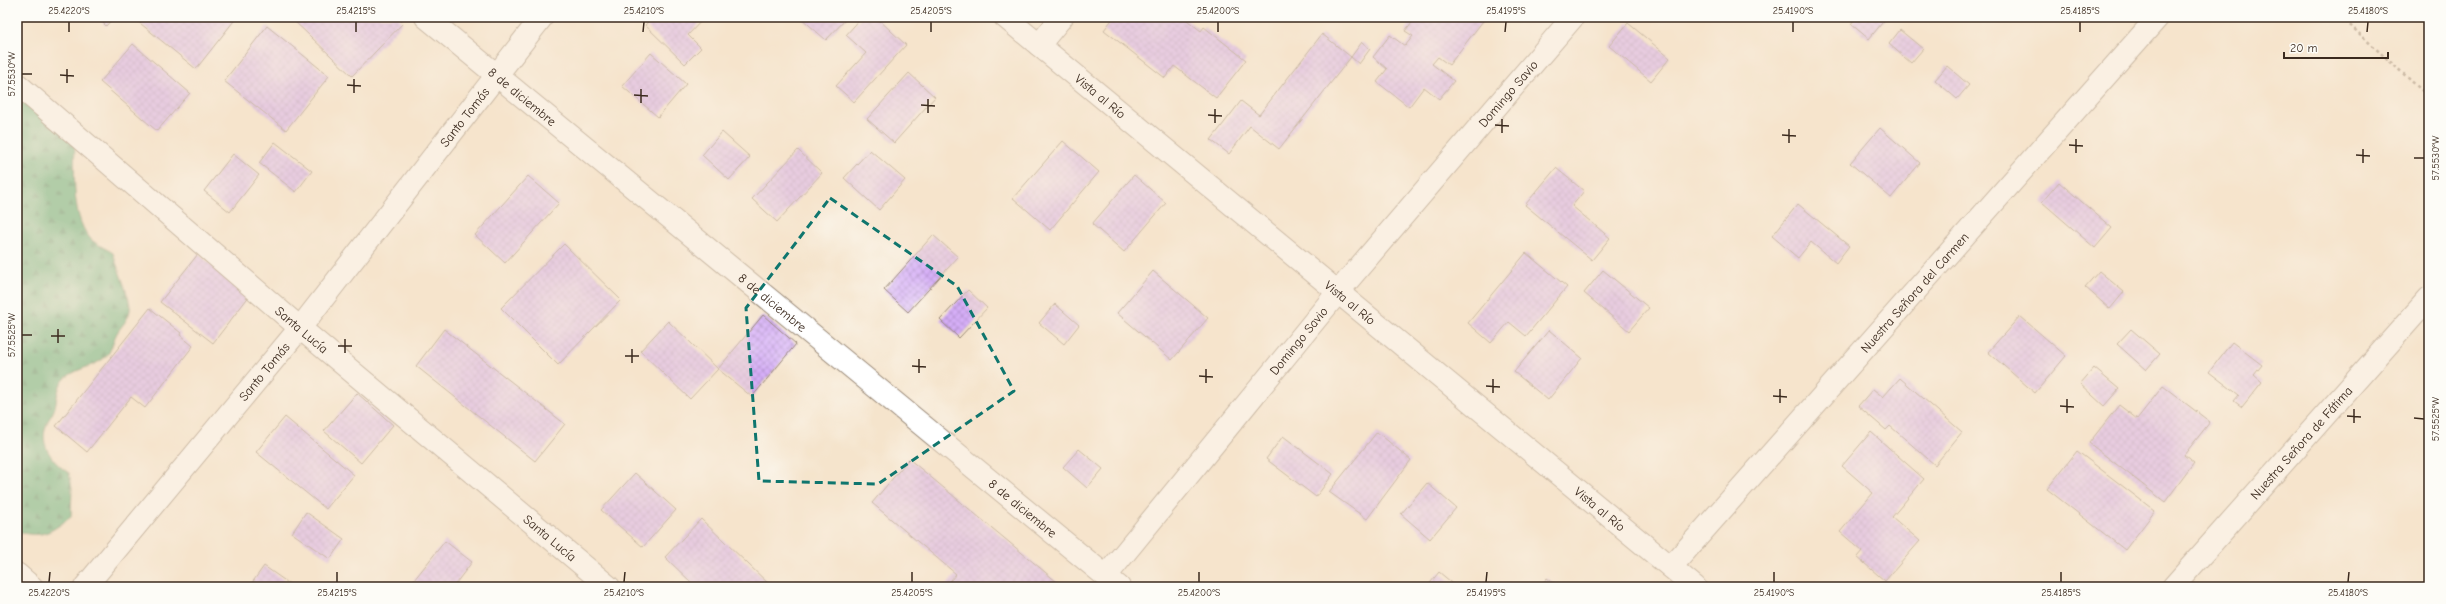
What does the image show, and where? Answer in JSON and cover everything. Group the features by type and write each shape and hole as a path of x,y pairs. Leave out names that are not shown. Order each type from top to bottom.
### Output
{"street":[{"name":"8 de diciembre","path":"426,17 1112,582"},
{"name":"Santo Tomás","path":"85,587 300,328 495,75 542,17"},
{"name":"Vista al Río","path":"1005,17 1695,587"},
{"path":"1039,45 1062,17"},
{"name":"Domingo Savio","path":"1112,582 1338,292 1573,17"},
{"name":"Nuestra Señora del Carmen","path":"1671,567 2158,17"},
{"name":"Santa Lucía","path":"17,84 300,328 609,587"},
{"name":"Nuestra Señora de Fátima","path":"2173,587 2429,298"},
{"path":"17,574 32,587"}],"path":[{"path":"2341,17 2429,97"}],"highlighted area":[{"path":"830,198 957,286 1014,391 878,484 759,481 746,308"}],"green space":[{"path":"34,98 75,136 74,175 76,203 79,216 89,237 97,244 113,253 126,292 130,310 125,323 117,333 106,357 76,371 63,381 59,387 54,410 44,433 44,440 49,453 63,469 69,473 72,488 71,517 46,533 26,534 17,532 17,100"}],"building":[{"path":"97,17 114,17 106,26"},
{"path":"137,17 237,17 196,69 135,19"},
{"path":"290,17 398,17 403,23 352,76"},
{"path":"653,17 705,17 688,35 701,48 685,64 645,25"},
{"path":"800,17 848,17 826,40"},
{"path":"862,17 876,17 906,45 854,102 836,86 866,53 846,35"},
{"path":"1114,17 1183,17 1201,31 1204,27 1246,60 1216,98 1174,66 1165,78 1104,30"},
{"path":"1416,17 1486,17 1449,65 1438,57 1432,64 1454,81 1439,99 1424,87 1409,107 1377,82 1387,69 1373,57 1390,35 1405,46 1413,36 1405,31"},
{"path":"1856,17 1887,17 1869,39 1851,24"},
{"path":"1628,23 1670,58 1651,81 1609,46"},
{"path":"267,26 329,76 286,130 224,81"},
{"path":"1900,30 1923,49 1911,63 1889,44"},
{"path":"1322,34 1351,57 1279,149 1250,126 1229,154 1211,140 1241,101 1259,115"},
{"path":"1362,42 1370,49 1359,64 1351,57"},
{"path":"133,44 190,93 157,131 100,82"},
{"path":"651,53 686,84 658,117 622,86"},
{"path":"1947,66 1969,85 1957,99 1935,80"},
{"path":"909,73 935,97 894,143 867,119"},
{"path":"1880,128 1920,163 1891,198 1850,163"},
{"path":"722,132 750,157 729,180 702,155"},
{"path":"1063,141 1099,172 1050,230 1013,198"},
{"path":"275,142 312,171 296,192 259,163"},
{"path":"798,150 822,173 777,222 752,199"},
{"path":"870,150 905,180 879,210 844,178"},
{"path":"233,154 259,175 230,212 204,191"},
{"path":"1556,168 1584,191 1572,206 1610,238 1592,260 1525,205"},
{"path":"1134,175 1166,203 1124,252 1092,224"},
{"path":"528,176 559,203 505,263 475,235"},
{"path":"2059,182 2112,228 2095,248 2042,202"},
{"path":"1798,204 1849,246 1836,263 1811,242 1798,258 1772,236"},
{"path":"933,235 958,257 908,312 884,290"},
{"path":"564,244 621,300 558,365 501,308"},
{"path":"1526,253 1567,287 1526,336 1509,322 1491,343 1468,323"},
{"path":"198,254 250,295 213,343 160,302"},
{"path":"1603,270 1649,308 1629,331 1584,293"},
{"path":"1153,271 1208,318 1172,360 1117,313"},
{"path":"2099,271 2124,292 2110,309 2085,287"},
{"path":"968,290 987,308 959,338 940,320"},
{"path":"1055,304 1079,325 1064,344 1039,323"},
{"path":"150,308 181,333 180,335 193,346 145,408 131,397 87,452 56,426"},
{"path":"763,315 796,344 752,397 718,369"},
{"path":"2020,316 2066,356 2035,393 1988,352"},
{"path":"668,321 718,369 690,399 640,351"},
{"path":"444,329 565,424 535,461 416,366"},
{"path":"2131,329 2160,354 2146,370 2117,344"},
{"path":"1549,330 1582,358 1548,400 1514,372"},
{"path":"2232,342 2262,365 2254,375 2262,382 2242,407 2234,401 2239,395 2209,372"},
{"path":"2094,368 2119,389 2104,406 2080,384"},
{"path":"1900,378 1962,432 1935,465 1890,426 1886,430 1858,406 1873,389 1883,397"},
{"path":"2163,386 2210,422 2184,455 2194,463 2165,502 2089,443 2119,405 2137,419"},
{"path":"357,393 393,425 361,463 324,431"},
{"path":"285,417 354,475 326,509 256,452"},
{"path":"1377,432 1411,460 1367,519 1329,492"},
{"path":"1871,432 1924,479 1892,517 1920,541 1885,581 1857,557 1862,551 1840,532 1873,493 1842,466"},
{"path":"1283,436 1333,474 1316,497 1266,459"},
{"path":"1079,449 1103,469 1087,488 1063,467"},
{"path":"2077,451 2155,511 2125,550 2047,489"},
{"path":"909,459 1063,587 945,587 956,574 872,503"},
{"path":"635,473 676,510 643,547 601,510"},
{"path":"1427,483 1456,508 1430,539 1401,514"},
{"path":"306,512 344,539 330,559 292,533"},
{"path":"701,519 772,587 696,587 665,557"},
{"path":"445,541 472,562 453,587 423,587 414,580"},
{"path":"264,566 294,587 249,587"},
{"path":"1439,572 1457,587 1427,587"},
{"path":"1547,578 1559,587 1540,587"}]}
